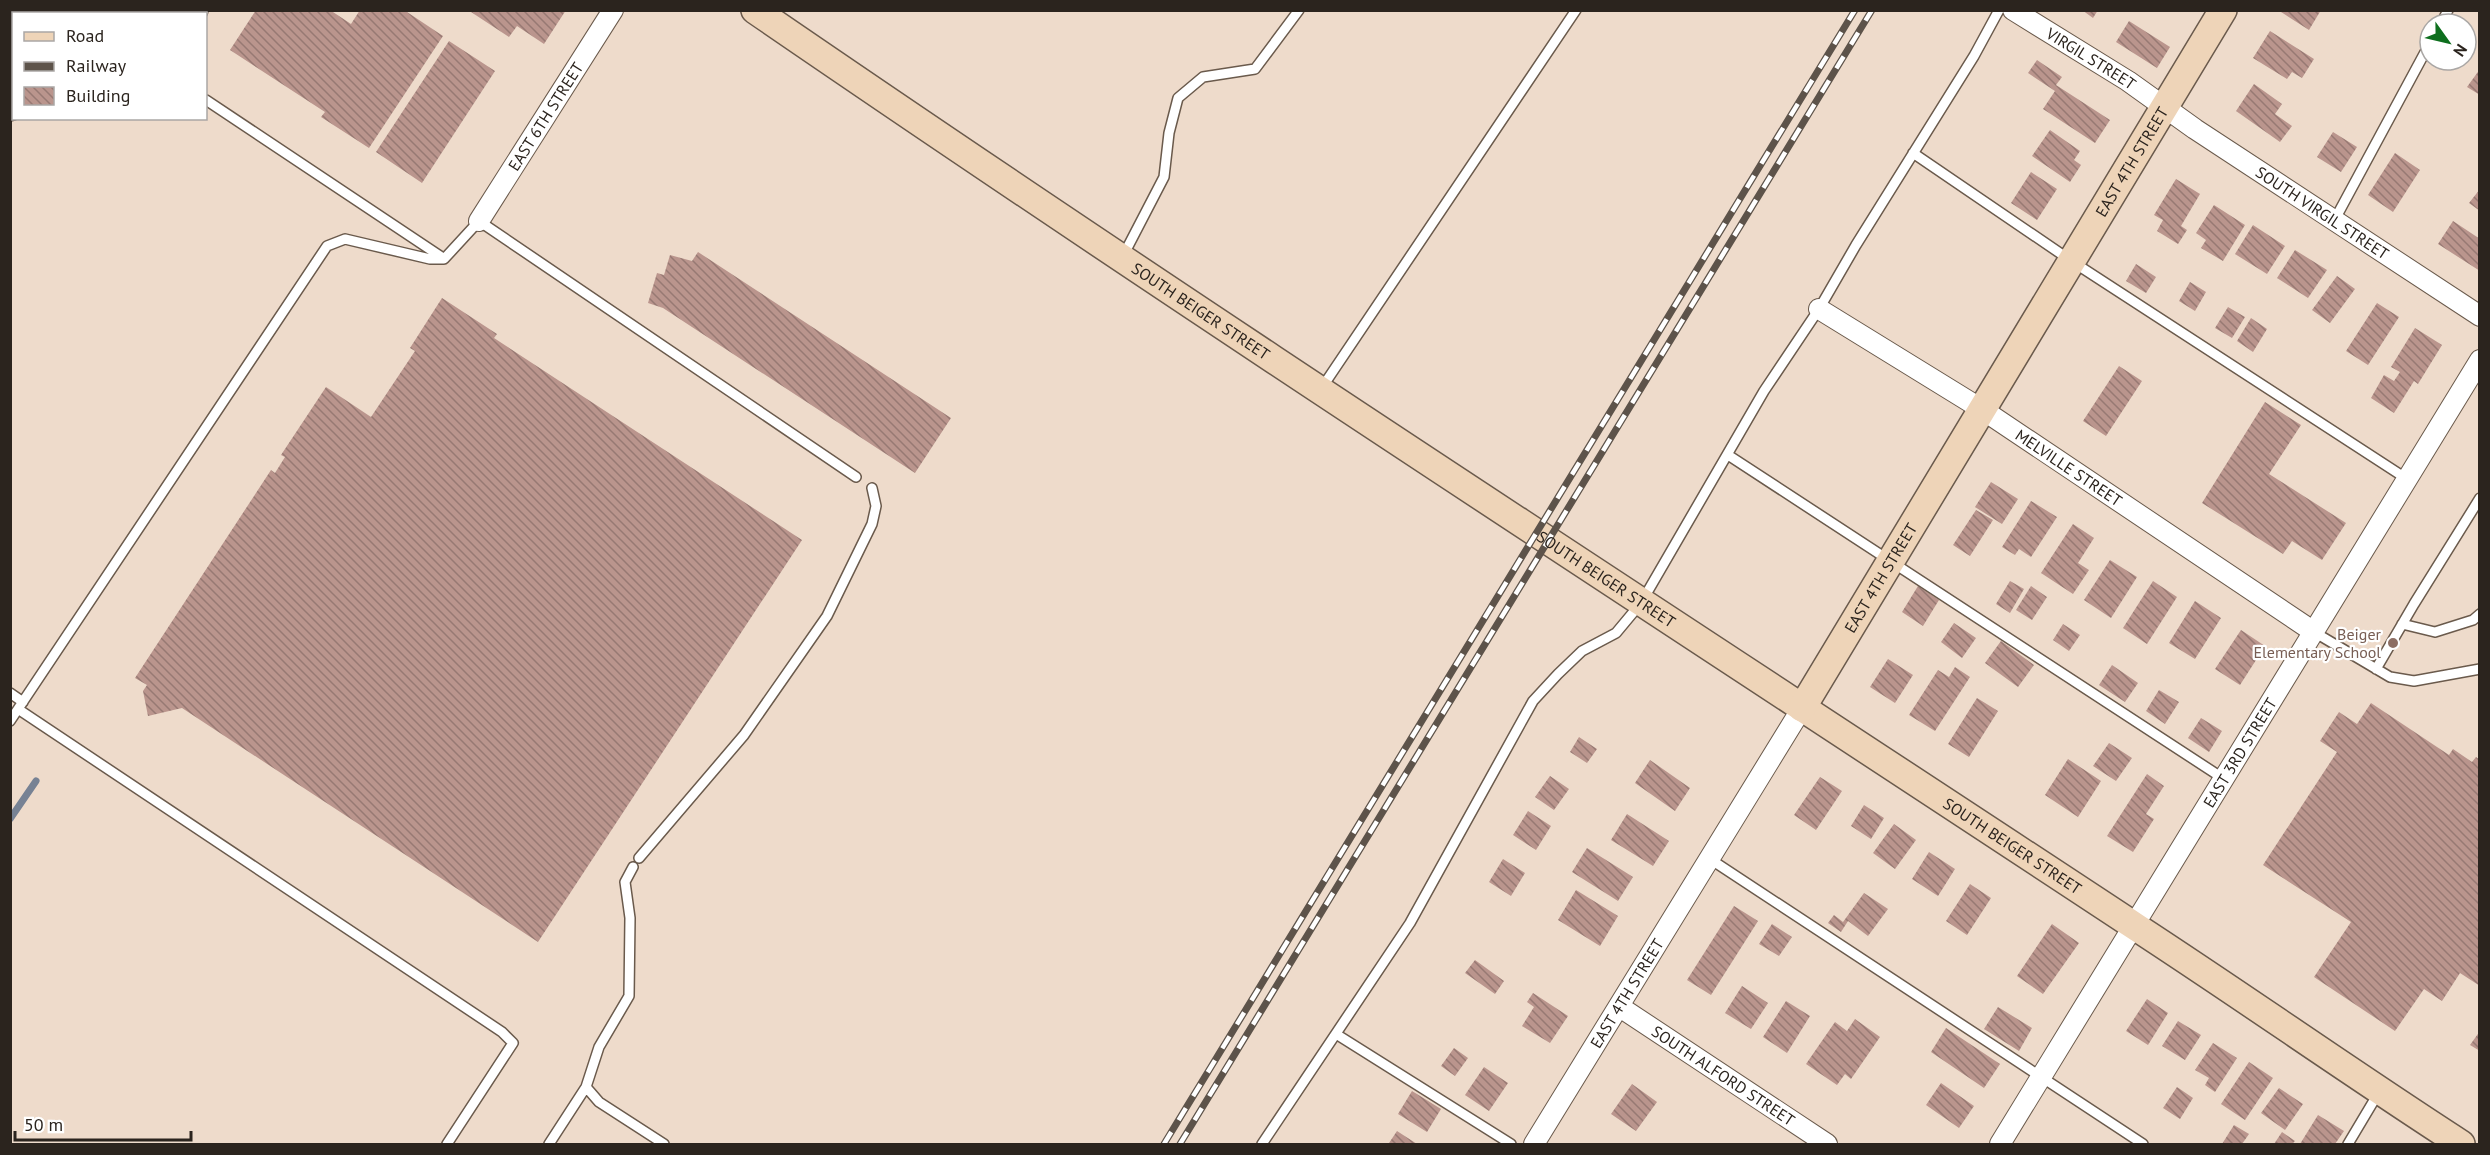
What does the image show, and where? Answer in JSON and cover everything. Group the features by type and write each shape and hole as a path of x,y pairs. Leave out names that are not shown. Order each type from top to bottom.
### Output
{"street":[{"name":"EAST 6TH STREET","path":"479,220 613,10"},
{"name":"VIRGIL STREET","path":"2013,10 2128,81 2166,108"},
{"name":"EAST 4TH STREET","path":"1534,1144 1620,1007 2073,262 2223,10"},
{"name":"SOUTH BEIGER STREET","path":"770,17 1122,258 1320,390 2135,926 2461,1144"},
{"name":"SOUTH VIRGIL STREET","path":"2166,108 2480,316"},
{"name":"MELVILLE STREET","path":"1820,309 1983,410 2314,632"},
{"name":"EAST 3RD STREET","path":"2000,1144 2480,360"},
{"name":"SOUTH ALFORD STREET","path":"1620,1007 1827,1144"}],"lane":[{"path":"1122,258 1164,177 1169,133 1178,98 1203,77 1255,69 1299,10"},
{"path":"1320,390 1576,10"},
{"path":"1262,1144 1410,922 1533,701 1582,651 1616,633 1641,603 1764,391 1820,309 1856,245 2000,10"},
{"path":"2334,221 2418,65"},
{"path":"207,101 444,259"},
{"path":"1913,153 2073,262 2407,479"},
{"path":"10,721 327,246 345,239 430,260 444,259 479,220 856,477"},
{"path":"1728,455 2224,779"},
{"path":"639,858 744,735 827,616 872,524 876,506 872,488"},
{"path":"2376,669 2480,498"},
{"path":"2402,624 2435,632 2473,621 2480,614"},
{"path":"2314,632 2390,677 2414,681 2480,669"},
{"path":"10,693 21,705 502,1032 513,1043 447,1144"},
{"path":"1710,859 2143,1144"},
{"path":"549,1144 586,1087 599,1047 628,996 630,918 625,882 633,867"},
{"path":"1336,1034 1511,1144"},
{"path":"586,1087 599,1102 664,1144"},
{"path":"2348,1144 2380,1090"}],"building":[{"path":"256,10 330,10 351,24 360,10 404,10 443,36 369,148 321,117 325,112 230,50"},
{"path":"468,10 566,10 544,44 517,26 509,37"},
{"path":"2082,10 2098,10 2093,18"},
{"path":"2278,10 2321,10 2309,30"},
{"path":"2129,21 2170,47 2157,68 2116,42"},
{"path":"2270,31 2314,59 2302,78 2292,72 2287,79 2253,58"},
{"path":"449,41 495,71 422,183 376,152"},
{"path":"2037,60 2062,77 2056,85 2110,120 2095,143 2043,109 2055,91 2028,73"},
{"path":"2480,69 2480,95 2467,87"},
{"path":"2254,84 2282,104 2275,114 2292,126 2280,142 2236,111"},
{"path":"2050,130 2080,151 2074,160 2081,165 2070,182 2032,156"},
{"path":"2333,132 2357,147 2341,172 2317,157"},
{"path":"2395,153 2420,170 2393,212 2368,195"},
{"path":"2031,172 2057,189 2037,220 2011,203"},
{"path":"2176,179 2200,194 2181,226 2187,230 2178,244 2157,231 2163,220 2154,215"},
{"path":"2480,189 2480,211 2469,203"},
{"path":"2214,205 2245,225 2223,261 2201,248 2206,240 2196,233"},
{"path":"2453,221 2480,239 2480,271 2438,244"},
{"path":"2253,225 2285,246 2267,274 2235,254"},
{"path":"2295,250 2327,270 2308,298 2277,278"},
{"path":"698,252 951,418 915,473 663,308 648,303 657,273 664,275 670,255 692,261"},
{"path":"2136,264 2156,277 2146,293 2126,281"},
{"path":"2337,276 2355,289 2330,323 2312,310"},
{"path":"2190,282 2206,292 2195,311 2179,301"},
{"path":"442,298 497,334 494,338 802,540 538,942 182,708 148,716 143,691 147,685 135,678 271,470 275,473 285,457 281,455 326,387 371,417 415,351 410,348"},
{"path":"2377,303 2399,317 2368,365 2346,351"},
{"path":"2228,307 2245,317 2232,338 2215,328"},
{"path":"2251,318 2267,329 2253,352 2237,341"},
{"path":"2415,328 2442,345 2418,384 2414,381 2394,413 2371,398 2384,375 2394,381 2400,372 2391,367"},
{"path":"2119,366 2142,381 2106,436 2083,421"},
{"path":"2265,402 2301,425 2269,474 2346,523 2322,560 2292,541 2283,554 2202,503"},
{"path":"1991,482 2018,499 2002,524 1975,507"},
{"path":"2031,501 2057,517 2031,557 2019,549 2015,555 2002,547"},
{"path":"1976,510 1993,520 1970,556 1953,545"},
{"path":"2073,524 2094,538 2078,563 2089,570 2073,594 2041,573"},
{"path":"2110,560 2137,577 2111,618 2084,600"},
{"path":"2010,581 2024,589 2010,613 1996,604"},
{"path":"2153,581 2177,597 2147,644 2123,628"},
{"path":"1918,586 1939,600 1923,626 1902,612"},
{"path":"2031,586 2047,597 2032,620 2016,610"},
{"path":"2195,601 2221,618 2195,659 2169,643"},
{"path":"1954,623 1976,638 1962,658 1941,642"},
{"path":"2063,624 2080,635 2069,651 2053,640"},
{"path":"2241,630 2265,646 2240,685 2215,669"},
{"path":"2001,641 2034,665 2018,687 1985,663"},
{"path":"1888,659 1913,675 1895,703 1870,687"},
{"path":"2112,665 2138,683 2125,702 2099,685"},
{"path":"1955,667 1970,677 1935,731 1909,715 1938,670 1949,677"},
{"path":"2159,690 2179,702 2165,724 2146,711"},
{"path":"1977,698 1998,711 1969,757 1948,744"},
{"path":"2371,703 2449,755 2453,749 2472,762 2476,757 2480,760 2480,986 2460,973 2442,1001 2424,989 2395,1031 2314,977 2351,922 2263,865 2337,752 2320,741 2339,712 2357,724"},
{"path":"2201,718 2222,731 2209,752 2188,738"},
{"path":"1579,737 1597,749 1587,763 1570,752"},
{"path":"2109,743 2132,758 2116,781 2093,766"},
{"path":"2068,759 2101,781 2078,817 2045,795"},
{"path":"1650,760 1690,788 1675,811 1635,783"},
{"path":"2147,774 2164,786 2146,814 2154,819 2133,852 2107,836"},
{"path":"1550,776 1569,789 1554,810 1535,797"},
{"path":"1820,777 1842,791 1816,830 1794,815"},
{"path":"1864,805 1884,818 1871,839 1851,826"},
{"path":"1528,811 1551,826 1536,850 1513,835"},
{"path":"1627,814 1669,841 1653,866 1611,840"},
{"path":"1894,824 1916,840 1895,869 1873,853"},
{"path":"1587,848 1633,877 1618,901 1572,872"},
{"path":"1929,852 1955,869 1938,896 1912,879"},
{"path":"1503,859 1525,873 1511,896 1489,882"},
{"path":"1970,884 1991,898 1967,935 1946,921"},
{"path":"1576,890 1618,916 1600,946 1558,920"},
{"path":"1864,893 1888,909 1868,936 1848,921 1841,932 1828,923 1834,915 1843,922"},
{"path":"1734,906 1758,921 1711,995 1687,980"},
{"path":"1772,924 1792,937 1779,956 1759,944"},
{"path":"2052,924 2079,943 2043,994 2017,976"},
{"path":"1475,960 1504,981 1495,994 1465,973"},
{"path":"1742,986 1768,1003 1751,1029 1725,1013"},
{"path":"1533,993 1568,1016 1550,1043 1522,1026 1534,1007 1527,1002"},
{"path":"2147,999 2168,1013 2148,1045 2126,1031"},
{"path":"1786,1001 1810,1016 1787,1053 1763,1037"},
{"path":"1998,1007 2032,1028 2019,1051 1984,1029"},
{"path":"1855,1019 1880,1037 1851,1079 1845,1074 1837,1085 1806,1064 1835,1022 1847,1031"},
{"path":"2178,1021 2201,1035 2185,1060 2162,1046"},
{"path":"1946,1028 2000,1064 1984,1088 1931,1052"},
{"path":"2480,1031 2480,1051 2470,1045"},
{"path":"2213,1043 2237,1058 2215,1092 2205,1085 2209,1078 2195,1070"},
{"path":"1454,1048 1468,1058 1455,1076 1441,1066"},
{"path":"2249,1062 2273,1078 2245,1120 2221,1104"},
{"path":"1484,1067 1508,1083 1489,1111 1465,1095"},
{"path":"1941,1083 1974,1106 1959,1128 1926,1105"},
{"path":"1632,1084 1657,1102 1636,1131 1611,1114"},
{"path":"2177,1087 2193,1098 2180,1119 2163,1108"},
{"path":"2279,1088 2303,1104 2285,1130 2261,1113"},
{"path":"1412,1091 1441,1109 1427,1132 1398,1114"},
{"path":"2318,1115 2344,1131 2335,1144 2300,1144"},
{"path":"2234,1125 2249,1134 2242,1144 2222,1144"},
{"path":"1397,1131 1417,1144 1389,1143"},
{"path":"2282,1132 2295,1141 2292,1144 2274,1144"}],"waterway":[{"path":"10,819 36,781"}],"railway":[{"path":"1164,1144 1855,10"},
{"path":"1180,1144 1872,10"}],"place":[{"name":"Beiger Elementary School","path":"2393,643"}]}
